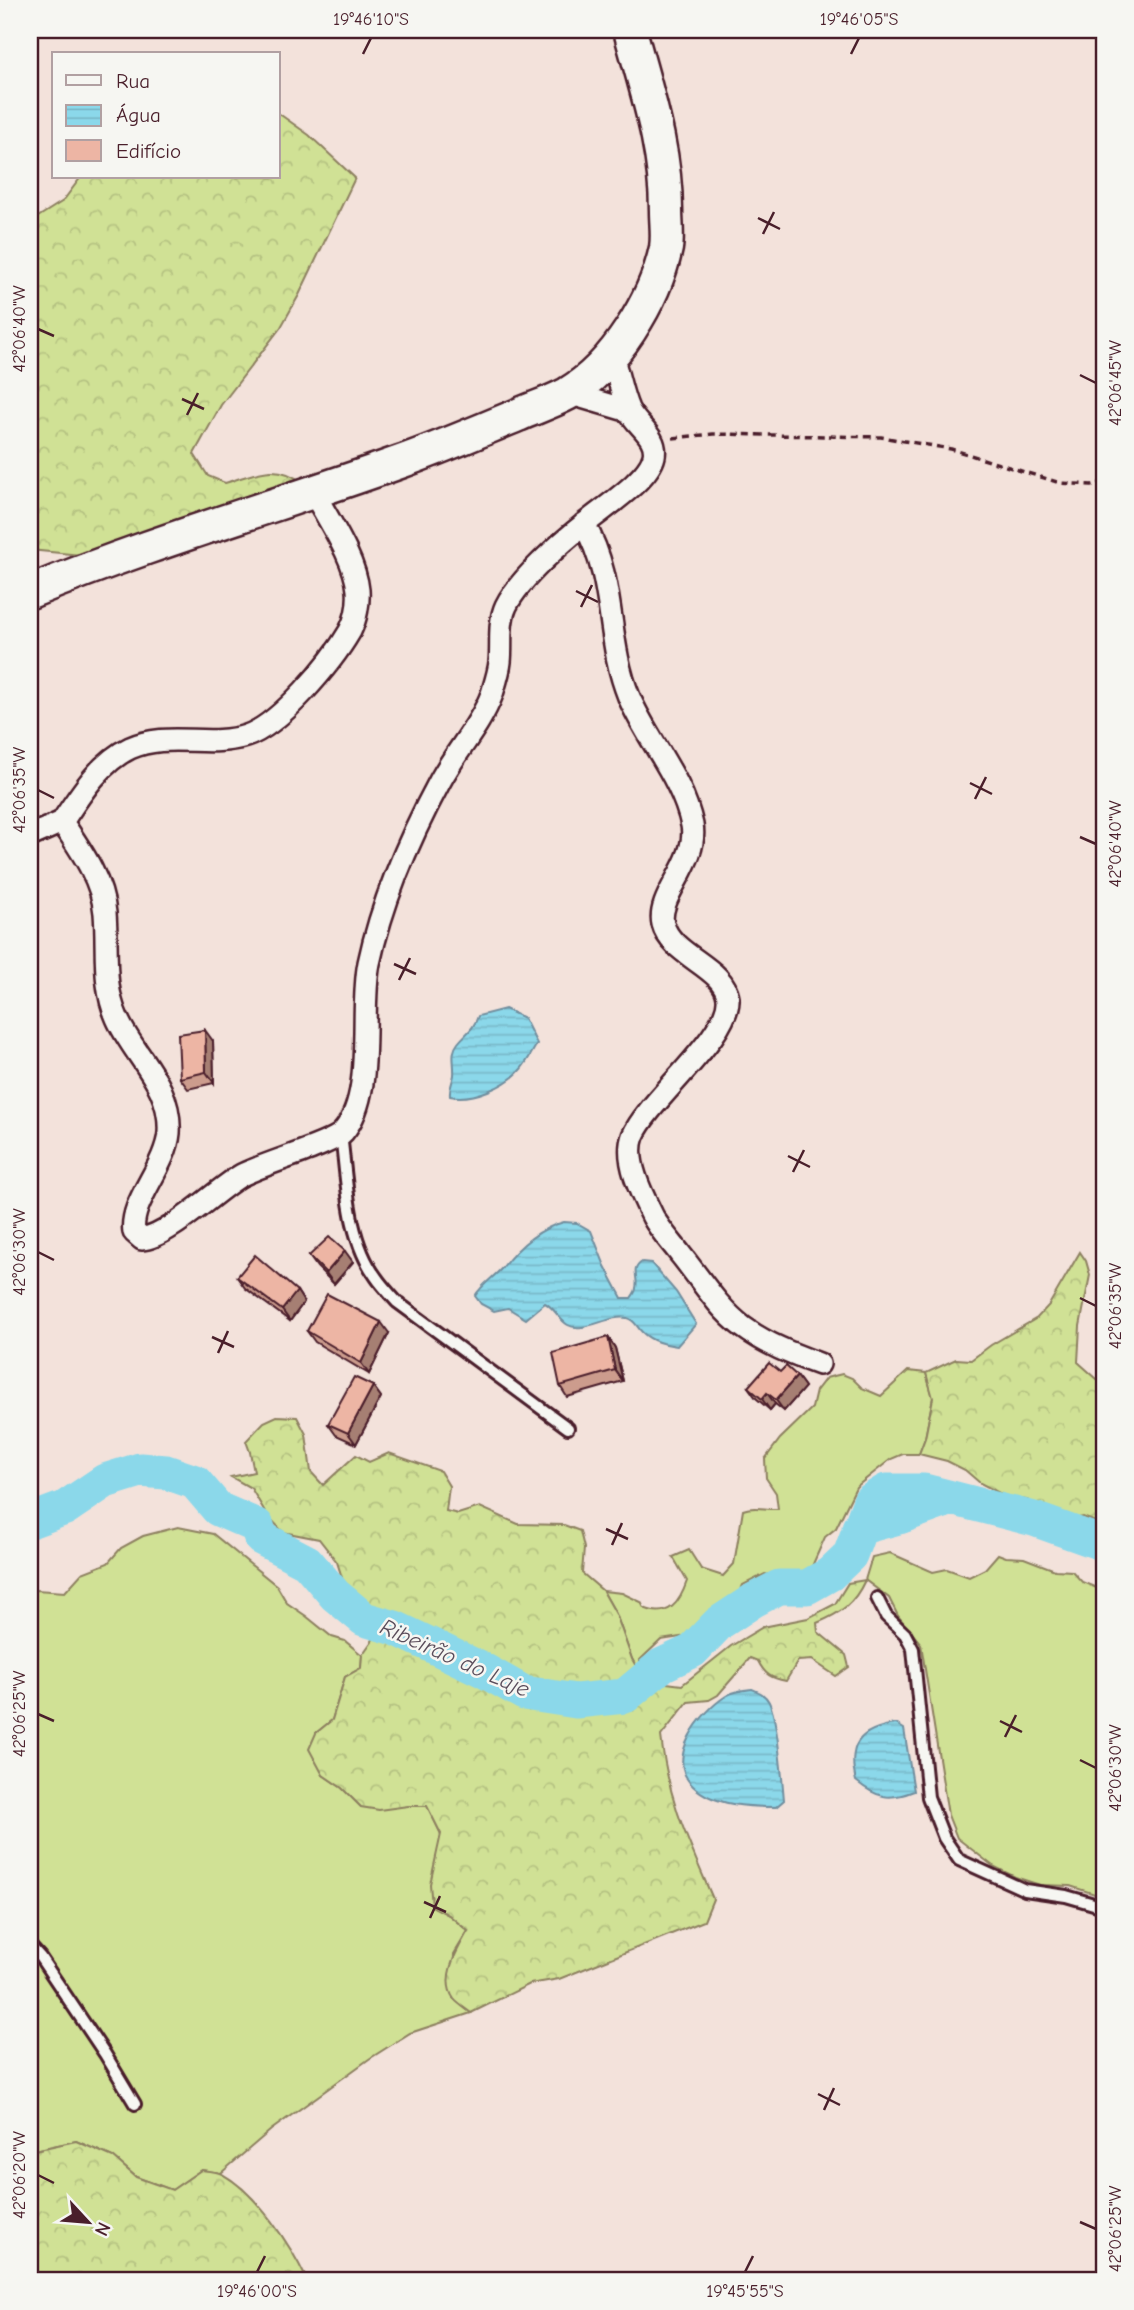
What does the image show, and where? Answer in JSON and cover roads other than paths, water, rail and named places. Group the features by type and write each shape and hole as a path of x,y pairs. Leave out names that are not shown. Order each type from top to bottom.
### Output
{"main road":[{"path":"30,592 198,530 314,493 444,446 568,393 611,356 655,284 667,246 666,189 661,143 630,30"}],"street":[{"path":"62,822 96,878 104,911 105,964 110,996 118,1020 156,1079 166,1102 169,1131 165,1155 137,1210 133,1228 136,1236 150,1239 241,1175 341,1134 353,1116 360,1090 369,964 383,916 409,848 441,779 492,694 500,664 505,609 515,590 584,524 650,467 655,449 653,440 629,411 611,356"},
{"path":"568,393 629,411"},
{"path":"30,836 62,822 105,765 130,748 158,740 220,741 248,736 274,718 315,680 351,629 358,597 354,571 314,493"},
{"path":"584,524 594,542 605,574 616,657 629,698 677,783 692,825 692,844 687,861 663,909 662,921 674,944 708,970 724,986 728,997 721,1023 683,1073 640,1121 632,1140 631,1159 654,1219 725,1312 773,1345 819,1364"}],"lane":[{"path":"341,1134 352,1214 362,1250 375,1276 397,1302 568,1428"},
{"path":"877,1598 886,1616 905,1634 913,1649 928,1797 944,1838 959,1860 1025,1890 1066,1896 1104,1907"},
{"path":"30,1946 40,1956 135,2104"}],"water":[{"path":"505,1009 524,1018 537,1044 528,1060 515,1075 489,1091 468,1096 450,1096 454,1075 453,1054 456,1047 478,1016"},
{"path":"564,1222 577,1223 591,1231 622,1298 631,1298 635,1292 638,1265 642,1262 651,1263 676,1292 696,1324 677,1346 650,1338 627,1318 574,1327 565,1323 545,1303 526,1319 508,1308 494,1311 481,1304 475,1296 522,1246 545,1229"},
{"path":"752,1689 767,1699 775,1722 784,1800 776,1807 744,1806 711,1798 693,1786 685,1775 682,1762 689,1736 706,1713 729,1694"},
{"path":"896,1724 904,1729 914,1791 890,1797 870,1791 856,1781 853,1758 855,1748 865,1735 883,1726"}],"waterway":[{"name":"Ribeirão do Laje","path":"30,1521 65,1508 105,1481 140,1470 166,1472 195,1482 218,1509 257,1526 261,1538 307,1562 335,1595 364,1619 395,1628 524,1693 576,1701 625,1696 662,1665 692,1651 719,1623 754,1600 779,1587 807,1587 830,1574 850,1555 870,1501 886,1491 924,1491 1034,1519 1104,1544"},
{"path":"859,1528 949,1499"}]}
